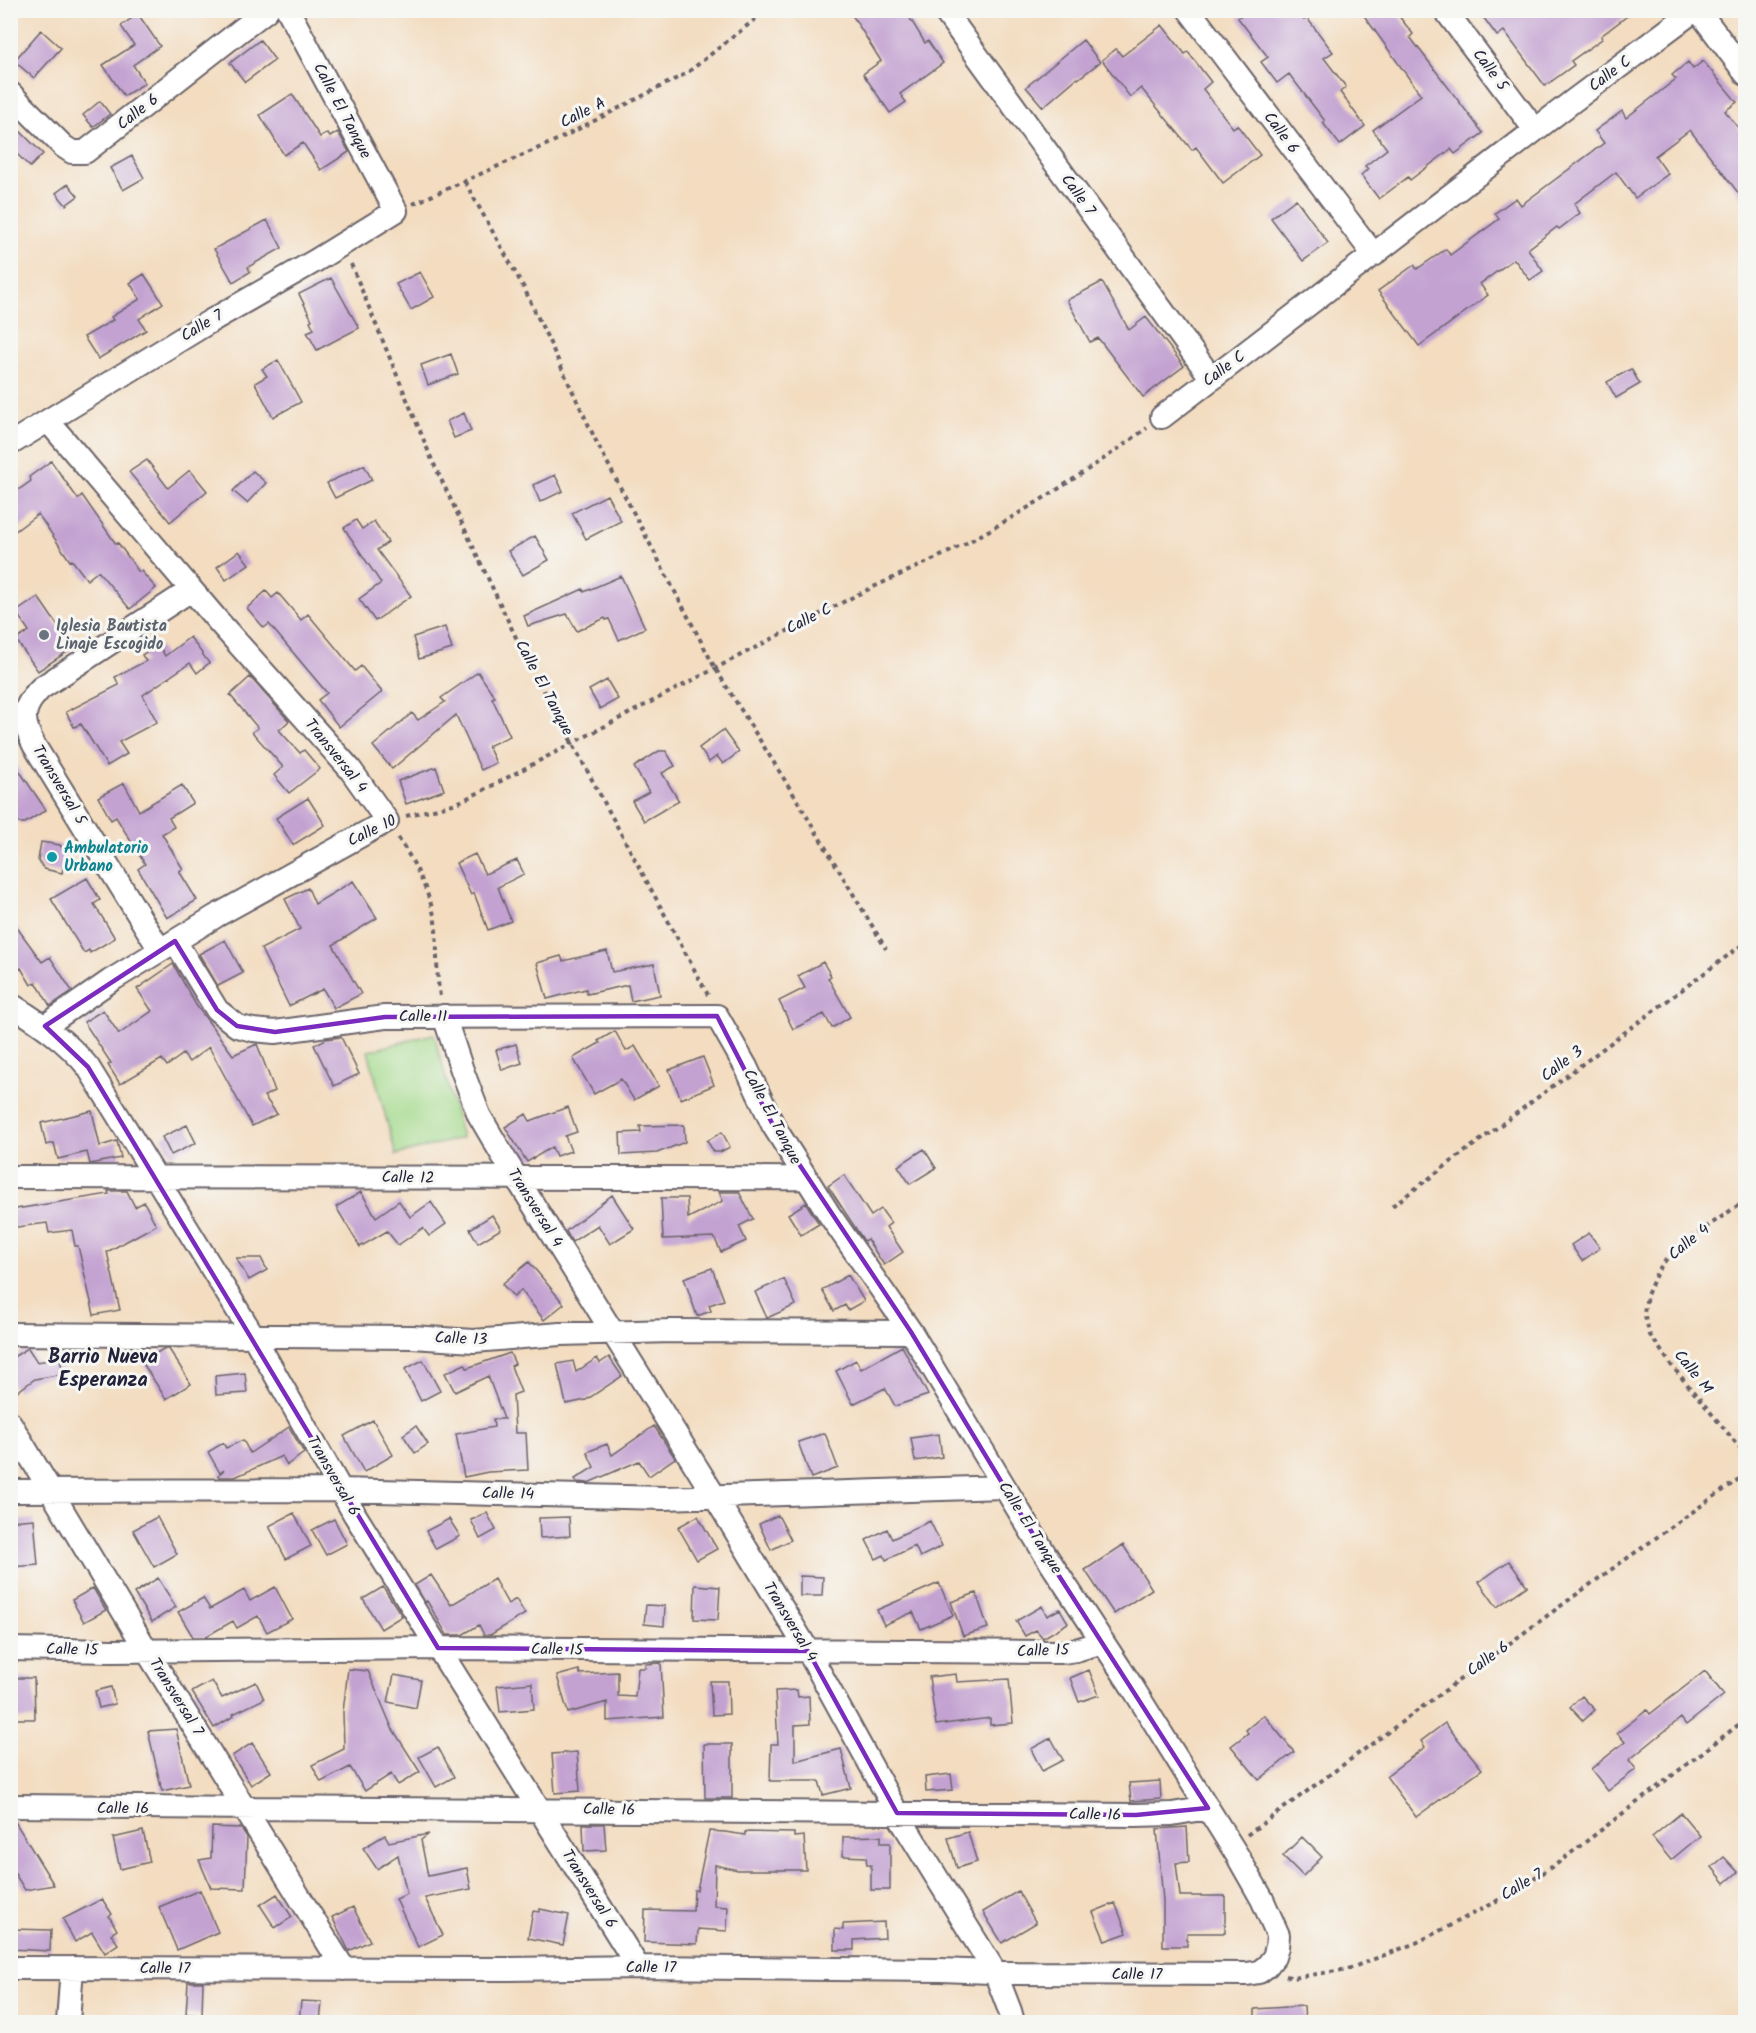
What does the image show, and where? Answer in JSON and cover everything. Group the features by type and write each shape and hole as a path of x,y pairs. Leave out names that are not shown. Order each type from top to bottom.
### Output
{"street":[{"name":"Calle 6","path":"10,93 63,146 72,152 86,152 267,10"},
{"name":"Calle El Tanque","path":"288,10 396,211"},
{"name":"Calle 7","path":"944,10 1212,379"},
{"name":"Calle 6","path":"1189,10 1374,255"},
{"name":"Calle 5","path":"1445,10 1535,130"},
{"name":"Calle C","path":"1162,417 1535,130 1697,10"},
{"path":"1697,10 1746,74"},
{"name":"Calle 7","path":"10,444 396,211"},
{"name":"Transversal 4","path":"48,421 191,590 350,770 387,821"},
{"name":"Transversal 5","path":"168,946 34,745 24,718 31,698 49,682 191,590"},
{"name":"Calle 10","path":"45,1026 110,981 168,946 387,821"},
{"name":"Calle 11","path":"168,946 217,1010 237,1026 275,1032 385,1017 717,1016"},
{"name":"Transversal 6","path":"10,1004 45,1026 74,1050 88,1067 255,1337 339,1490 638,1967"},
{"name":"Transversal 4","path":"444,1016 479,1115 808,1651 897,1813 995,1972 1012,2022"},
{"name":"Calle El Tanque","path":"717,1016 746,1068 773,1125 829,1214 911,1332 1045,1554 1232,1847 1272,1919 1278,1935 1272,1957"},
{"name":"Calle 12","path":"10,1177 383,1177 518,1180 806,1178"},
{"name":"Calle 13","path":"10,1334 412,1337 474,1341 613,1332 911,1332"},
{"name":"Transversal 7","path":"10,1423 147,1651 344,1969"},
{"name":"Calle 14","path":"10,1491 339,1490 664,1498 1004,1487"},
{"name":"Calle 15","path":"10,1649 147,1651 438,1648 1062,1652 1103,1642"},
{"name":"Calle 16","path":"10,1806 1136,1815 1172,1814 1208,1808"},
{"name":"Calle 17","path":"10,1968 638,1967 1247,1974 1259,1972 1272,1957"},
{"path":"68,2022 72,1968"}],"path":[{"name":"Calle A","path":"396,211 559,139 687,73 767,10"},
{"path":"465,182 524,288 597,443 715,668 886,949"},
{"name":"Calle El Tanque","path":"342,244 432,460 520,646 700,980 717,1016"},
{"name":"Calle C","path":"715,668 887,579 968,542 1046,497 1105,459 1162,417"},
{"path":"1741,434 1746,439"},
{"name":"Calle 10","path":"387,821 457,803 715,668"},
{"path":"387,821 409,854 425,888 434,916 439,988 444,1016"},
{"name":"Calle 3","path":"1392,1206 1746,942"},
{"name":"Calle 4","path":"1647,1295 1657,1272 1668,1257 1682,1244 1746,1200"},
{"name":"Calle M","path":"1647,1295 1644,1313 1650,1335 1672,1366 1746,1455"},
{"name":"Calle 6","path":"1232,1847 1287,1804 1746,1474"},
{"name":"Calle 7","path":"1272,1957 1275,1972 1293,1978 1348,1968 1427,1938 1490,1905 1558,1863 1746,1719"}],"highlighted area":[{"path":"175,941 217,1010 237,1026 275,1032 385,1017 717,1016 773,1125 911,1332 1045,1554 1208,1808 1136,1815 897,1813 808,1651 438,1648 88,1067 45,1026"}],"green space":[{"path":"434,1034 462,1138 396,1155 368,1051"}],"building":[{"path":"849,10 905,10 925,43 928,41 943,63 900,94 906,102 890,113 863,74 881,61"},
{"path":"1247,10 1297,10 1304,20 1307,18 1333,52 1324,58 1346,87 1340,92 1365,126 1340,145 1323,123 1325,121 1289,74 1277,83 1261,62 1268,57 1238,18"},
{"path":"1360,10 1394,10 1413,34 1410,37 1483,133 1455,154 1451,149 1410,180 1408,177 1379,199 1361,175 1368,169 1365,166 1387,149 1373,130 1421,95"},
{"path":"1478,10 1635,10 1601,36 1602,39 1571,61 1574,65 1545,86 1504,31 1497,36"},
{"path":"138,14 160,46 133,65 145,83 124,96 103,65 134,45 121,26"},
{"path":"1162,25 1185,54 1188,52 1211,82 1203,89 1233,128 1237,125 1260,155 1223,183 1196,147 1192,150 1141,88 1130,97 1102,60 1116,49 1122,56"},
{"path":"41,30 61,48 34,78 14,61"},
{"path":"260,40 275,60 245,82 230,63"},
{"path":"1083,40 1100,62 1043,107 1026,87"},
{"path":"1703,61 1737,102 1725,111 1746,138 1746,203 1690,130 1655,156 1668,174 1635,198 1616,172 1574,204 1580,213 1528,249 1543,271 1530,280 1514,259 1480,284 1488,295 1419,346 1378,291 1414,265 1417,269 1446,249 1450,255 1499,219 1495,213 1516,198 1521,205 1604,143 1595,131 1622,111 1626,118 1676,79 1672,75 1688,62 1693,69"},
{"path":"292,94 320,137 327,133 330,137 338,132 349,152 321,170 303,143 284,155 260,115"},
{"path":"100,101 110,114 93,127 83,115"},
{"path":"20,131 43,154 30,167 10,147 10,142"},
{"path":"132,156 144,178 123,190 110,168"},
{"path":"68,184 78,196 66,205 56,193"},
{"path":"1296,199 1328,243 1303,261 1271,218"},
{"path":"267,220 282,248 248,267 250,272 233,282 214,249"},
{"path":"420,272 434,297 411,310 396,284"},
{"path":"144,274 163,303 139,319 146,330 98,359 84,337 113,320 111,317 140,299 130,283"},
{"path":"331,278 359,328 317,350 307,332 314,329 310,321 312,320 299,294"},
{"path":"1102,282 1129,330 1146,317 1184,366 1143,397 1098,338 1090,342 1067,300"},
{"path":"451,354 458,374 428,385 421,365"},
{"path":"278,360 301,402 273,417 255,383 267,376 262,369"},
{"path":"1631,369 1640,384 1616,398 1607,382"},
{"path":"464,413 471,431 454,438 447,421"},
{"path":"147,460 168,488 190,470 207,491 170,522 129,472"},
{"path":"51,461 78,499 82,495 116,544 118,543 139,572 141,571 156,588 130,609 98,571 87,580 72,560 70,561 38,514 10,535 10,496 31,481 29,477"},
{"path":"364,465 372,480 335,498 327,483"},
{"path":"253,471 266,483 247,503 233,491"},
{"path":"555,475 563,491 540,502 533,485"},
{"path":"607,495 621,521 586,539 572,513"},
{"path":"356,520 362,529 374,521 388,542 377,550 411,596 375,621 359,599 381,583 344,528"},
{"path":"535,536 549,560 523,575 508,551"},
{"path":"239,551 249,564 226,580 217,567"},
{"path":"621,576 645,628 619,640 609,619 605,618 577,631 567,614 528,626 524,616 583,589 584,592"},
{"path":"266,591 272,598 278,593 301,620 308,614 355,671 361,666 382,692 339,727 318,700 327,693 269,624 264,628 247,608"},
{"name":"Iglesia Bautista Linaje Escogido","path":"38,597 73,648 38,671 16,640 29,631 16,612"},
{"path":"445,627 452,649 419,659 413,637"},
{"path":"190,637 209,663 197,673 190,663 143,695 157,722 119,742 127,754 107,766 81,724 74,727 66,712 119,685 115,677 146,661 142,655 158,644 165,656"},
{"path":"478,672 495,697 492,698 510,736 488,746 496,763 481,770 456,715 392,769 373,746 412,713 418,720 445,702 441,698"},
{"path":"250,677 289,721 279,730 300,753 304,750 320,769 289,793 274,775 283,767 252,732 258,728 230,695"},
{"path":"607,680 618,699 600,709 589,690"},
{"path":"723,730 739,752 723,764 717,756 709,762 699,748"},
{"path":"659,751 666,751 675,766 662,773 679,801 644,821 632,801 649,792 634,767"},
{"path":"10,757 46,810 25,823 19,823 10,810"},
{"path":"436,767 444,790 406,804 398,781"},
{"path":"124,783 139,811 182,785 193,803 169,818 174,827 162,834 183,869 179,871 197,900 167,918 138,869 145,864 116,817 111,820 98,797"},
{"path":"308,798 325,825 293,845 276,818"},
{"name":"Ambulatorio Urbano","path":"41,842 60,845 66,854 62,873 44,869 38,860"},
{"path":"475,854 485,874 517,860 524,874 498,887 511,921 488,930 474,893 471,895 456,863"},
{"path":"87,878 100,900 94,904 115,938 90,953 89,950 84,953 51,899"},
{"path":"353,881 377,918 333,945 361,994 334,1008 323,989 289,1006 261,949 300,929 285,899 308,888 315,904"},
{"path":"10,918 42,962 50,957 72,991 50,1006 36,982 31,985 21,968 10,975"},
{"path":"225,940 243,973 218,986 199,954"},
{"path":"607,951 612,972 654,964 660,995 631,1001 628,985 587,994 586,989 547,999 537,963 561,956 563,961"},
{"path":"823,962 831,976 828,978 850,1017 832,1028 824,1014 793,1029 779,1001 805,988 798,976"},
{"path":"173,964 196,1005 233,1055 257,1044 275,1091 264,1096 277,1114 252,1126 209,1047 189,1062 183,1054 167,1066 162,1059 120,1084 108,1065 111,1063 84,1022 103,1010 119,1034 152,1011 137,989"},
{"path":"615,1031 626,1051 635,1046 659,1086 634,1100 621,1079 594,1094 573,1058 600,1043 598,1041"},
{"path":"341,1037 359,1074 334,1086 314,1045 326,1039"},
{"path":"516,1044 522,1063 502,1070 496,1050"},
{"path":"703,1057 714,1085 681,1099 669,1070"},
{"path":"568,1107 577,1132 565,1136 571,1151 556,1156 552,1147 527,1162 505,1127 526,1114 530,1121"},
{"path":"92,1111 100,1146 117,1141 121,1158 90,1164 87,1152 58,1159 54,1143 46,1145 41,1123"},
{"path":"187,1125 196,1143 171,1155 162,1137"},
{"path":"684,1125 685,1142 657,1153 621,1155 620,1133 641,1132 640,1126"},
{"path":"722,1132 730,1147 714,1152 707,1141"},
{"path":"924,1149 936,1168 910,1184 898,1166"},
{"path":"844,1175 871,1216 881,1209 891,1223 886,1227 903,1252 884,1265 867,1239 864,1241 828,1186"},
{"path":"108,1191 127,1191 135,1207 144,1202 156,1225 107,1252 120,1310 94,1315 72,1230 49,1233 47,1223 10,1228 10,1210 109,1194"},
{"path":"361,1192 376,1217 399,1201 410,1217 431,1202 446,1224 429,1236 423,1228 398,1245 387,1231 360,1247 336,1207"},
{"path":"719,1192 739,1192 753,1219 739,1226 746,1241 721,1252 714,1237 663,1239 661,1198 687,1198 688,1218 723,1201"},
{"path":"612,1195 634,1229 610,1244 598,1225 572,1242 566,1231"},
{"path":"806,1203 819,1224 801,1235 788,1214"},
{"path":"492,1215 501,1229 478,1243 470,1229"},
{"path":"1589,1233 1600,1248 1582,1261 1571,1245"},
{"path":"236,1258 261,1258 267,1270 249,1280"},
{"path":"529,1262 564,1304 544,1320 521,1290 514,1297 502,1284"},
{"path":"712,1268 724,1300 709,1305 711,1311 697,1316 684,1278"},
{"path":"848,1275 864,1301 848,1310 845,1305 834,1311 822,1290"},
{"path":"784,1279 796,1305 767,1318 755,1292"},
{"path":"902,1346 928,1395 895,1406 885,1388 853,1404 836,1371 856,1360 861,1369"},
{"path":"28,1348 37,1362 60,1358 63,1374 35,1379 18,1391 10,1381 10,1359"},
{"path":"163,1349 169,1349 191,1384 166,1399 142,1362"},
{"path":"510,1353 515,1364 511,1366 521,1392 513,1395 515,1433 526,1433 528,1470 488,1472 464,1477 456,1434 494,1427 493,1419 504,1419 488,1376 455,1392 445,1373 465,1364 467,1368"},
{"path":"609,1357 622,1376 586,1400 566,1404 557,1364 573,1361 576,1372 597,1358 600,1363"},
{"path":"423,1360 440,1391 421,1401 405,1369"},
{"path":"245,1373 247,1393 216,1395 215,1376"},
{"path":"373,1420 393,1455 364,1472 344,1436"},
{"path":"416,1426 428,1444 415,1453 403,1435"},
{"path":"654,1426 675,1458 649,1476 639,1461 588,1483 577,1482 575,1479 594,1467 587,1452 607,1444 612,1455"},
{"path":"289,1427 304,1453 287,1465 282,1456 235,1477 219,1477 218,1475 224,1470 220,1473 208,1452 223,1443 226,1448 243,1440 250,1453"},
{"path":"825,1433 838,1468 811,1478 798,1442"},
{"path":"939,1434 942,1457 915,1461 911,1438"},
{"path":"294,1513 311,1546 286,1559 269,1526"},
{"path":"487,1513 496,1530 480,1539 471,1520"},
{"path":"778,1515 791,1540 771,1550 759,1524"},
{"path":"698,1516 717,1549 697,1560 678,1527"},
{"path":"157,1517 177,1554 154,1567 133,1530"},
{"path":"569,1517 570,1536 540,1538 539,1518"},
{"path":"34,1519 38,1565 10,1567 10,1521"},
{"path":"334,1519 347,1544 326,1555 312,1530"},
{"path":"449,1519 460,1536 436,1549 426,1531"},
{"path":"930,1521 942,1546 920,1557 915,1546 886,1560 884,1555 876,1559 866,1540 887,1529 892,1539"},
{"path":"1123,1545 1152,1589 1114,1614 1085,1570"},
{"path":"1509,1561 1527,1586 1497,1607 1479,1582"},
{"path":"431,1575 451,1605 494,1579 508,1604 516,1599 525,1614 490,1635 484,1635 479,1625 462,1635 447,1635 415,1585"},
{"path":"800,1576 823,1577 822,1596 800,1596"},
{"path":"158,1578 176,1607 152,1622 134,1593"},
{"path":"939,1583 953,1615 921,1629 913,1612 884,1625 877,1610"},
{"path":"695,1585 720,1587 718,1620 694,1619"},
{"path":"275,1587 292,1619 267,1632 258,1616 237,1628 233,1621 205,1637 193,1637 178,1612 203,1598 210,1609 244,1590 250,1601"},
{"path":"383,1587 402,1616 381,1629 363,1599"},
{"path":"93,1588 106,1610 84,1622 72,1600"},
{"path":"976,1593 988,1628 963,1636 951,1602"},
{"path":"646,1605 665,1606 664,1626 644,1624"},
{"path":"1042,1606 1047,1616 1060,1609 1068,1623 1043,1638 1036,1630 1025,1636 1016,1621"},
{"path":"661,1663 664,1717 607,1721 607,1702 568,1713 557,1676 579,1670 580,1674 618,1672 618,1696 635,1697 638,1668 645,1668 645,1664"},
{"path":"348,1669 368,1671 392,1728 420,1772 398,1785 391,1774 365,1791 350,1767 321,1782 312,1765 344,1749 343,1712"},
{"path":"1089,1670 1099,1695 1079,1702 1070,1678"},
{"path":"1705,1671 1724,1695 1686,1725 1681,1718 1629,1760 1636,1769 1608,1791 1591,1769 1625,1742 1617,1733 1647,1710 1650,1714"},
{"path":"956,1674 957,1682 1009,1679 1013,1723 990,1725 990,1718 936,1725 929,1677"},
{"path":"394,1675 421,1680 416,1708 388,1702"},
{"path":"16,1678 34,1678 35,1719 16,1719"},
{"path":"212,1681 222,1698 256,1682 264,1699 233,1714 234,1716 214,1728 192,1692"},
{"path":"710,1681 728,1681 729,1714 712,1715"},
{"path":"532,1683 534,1709 500,1712 497,1686"},
{"path":"111,1687 115,1704 99,1708 95,1691"},
{"path":"797,1690 798,1697 809,1696 810,1724 795,1725 795,1761 841,1749 851,1788 823,1795 819,1781 770,1781 771,1744 778,1744 775,1691"},
{"path":"1582,1696 1595,1710 1583,1721 1570,1707"},
{"path":"1264,1715 1294,1752 1259,1780 1231,1746 1248,1733 1246,1730"},
{"path":"1445,1723 1482,1769 1416,1817 1386,1776 1425,1747 1421,1741"},
{"path":"176,1729 189,1785 162,1791 148,1731"},
{"path":"1051,1738 1063,1760 1042,1771 1031,1749"},
{"path":"252,1743 271,1772 251,1785 232,1756"},
{"path":"704,1744 732,1744 732,1798 705,1798"},
{"path":"438,1747 454,1777 436,1787 419,1757"},
{"path":"577,1752 580,1791 555,1793 552,1754"},
{"path":"951,1774 953,1790 926,1792 925,1777"},
{"path":"1160,1781 1161,1799 1131,1801 1129,1783"},
{"path":"1681,1813 1700,1836 1671,1860 1652,1837"},
{"path":"10,1820 14,1820 54,1885 25,1890 10,1866"},
{"path":"583,1824 604,1824 606,1850 584,1851"},
{"path":"212,1827 241,1828 247,1837 245,1889 211,1888 199,1860 211,1858"},
{"path":"1187,1827 1189,1862 1176,1863 1180,1896 1225,1896 1225,1933 1187,1933 1187,1946 1163,1946 1163,1901 1157,1829"},
{"path":"143,1831 150,1862 120,1869 113,1838"},
{"path":"709,1831 745,1835 745,1832 794,1833 794,1837 804,1836 806,1870 738,1870 715,1865 714,1906 728,1907 727,1931 698,1929 697,1944 644,1942 645,1910 693,1911 694,1890 697,1890"},
{"path":"968,1832 977,1862 957,1868 948,1838"},
{"path":"429,1834 421,1840 428,1876 467,1868 471,1889 425,1898 443,1935 418,1947 396,1899 407,1894 398,1855 377,1869 363,1848 385,1835 389,1842"},
{"path":"881,1836 881,1843 890,1843 890,1890 871,1890 871,1865 867,1865 866,1857 843,1856 843,1837"},
{"path":"1302,1837 1322,1857 1303,1876 1283,1856"},
{"path":"1724,1857 1738,1872 1725,1883 1712,1867"},
{"path":"200,1890 218,1932 177,1950 159,1907"},
{"path":"1018,1891 1036,1923 1002,1943 983,1912"},
{"path":"277,1894 292,1917 275,1928 260,1905"},
{"path":"102,1899 112,1914 109,1916 117,1930 111,1934 118,1944 105,1953 92,1932 75,1942 63,1919"},
{"path":"1115,1903 1127,1933 1105,1941 1093,1912"},
{"path":"353,1907 370,1941 349,1951 332,1917"},
{"path":"540,1909 569,1915 563,1945 528,1938 533,1911 540,1912"},
{"path":"884,1922 885,1938 854,1940 854,1950 835,1950 835,1929 843,1930 843,1924"},
{"path":"10,1929 51,1930 50,1951 10,1949"},
{"path":"188,1982 203,1982 202,2015 186,2014"},
{"path":"301,2001 322,2002 320,2022 299,2022"},
{"path":"1304,2006 1305,2022 1255,2022 1255,2009"}],"place":[{"name":"Iglesia Bautista Linaje Escogido","path":"44,635"},
{"name":"Ambulatorio Urbano","path":"52,857"}],"district":[{"name":"Barrio Nueva Esperanza","path":"103,1370"}]}
